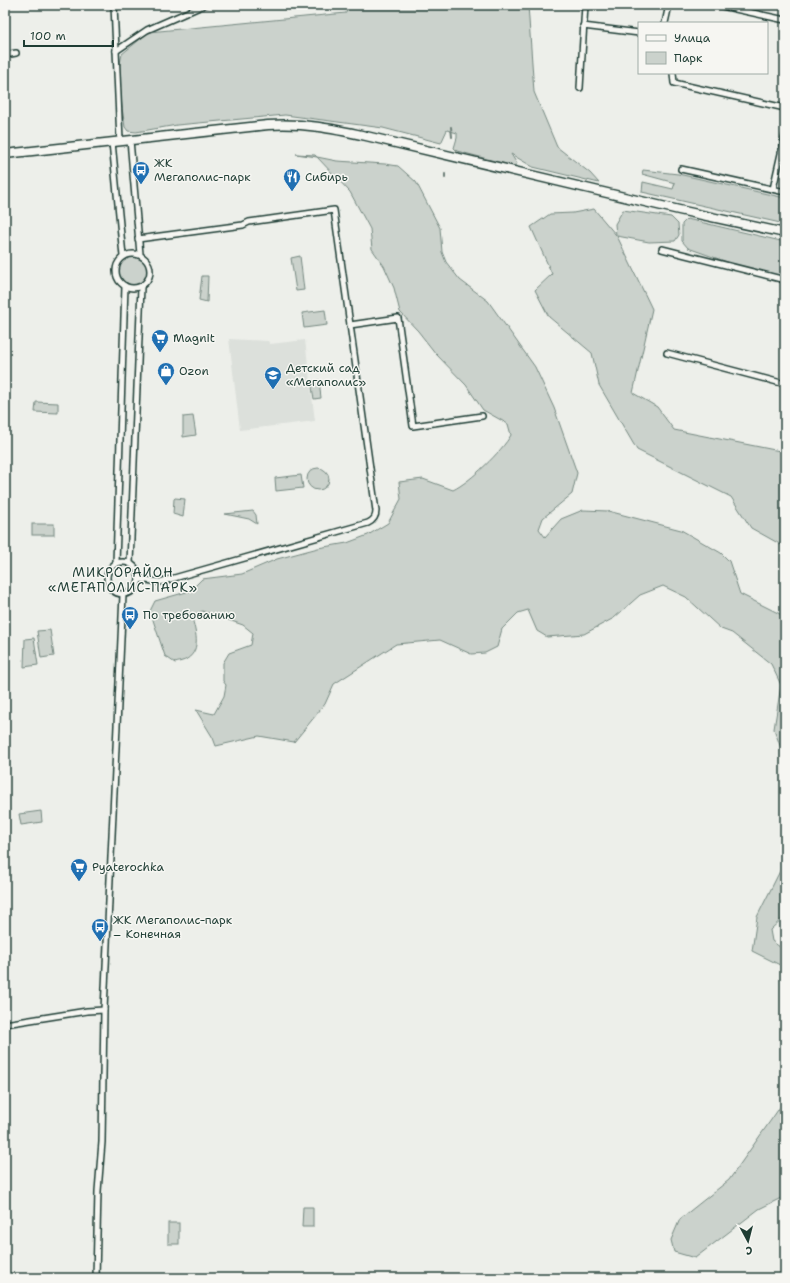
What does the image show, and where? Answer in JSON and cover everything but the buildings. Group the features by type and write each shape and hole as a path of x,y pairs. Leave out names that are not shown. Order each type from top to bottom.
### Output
{"main road":[{"path":"5,154 291,124 329,127 672,208 785,233"}],"street":[{"path":"114,5 116,51 116,142 123,256 117,266 116,272 117,278 125,286 135,288 146,283 150,277 151,270 150,264 145,258 140,254 131,253 123,256"},
{"path":"116,51 147,30 204,5"},
{"path":"580,88 585,5"},
{"path":"665,22 668,5"},
{"path":"717,5 785,20"},
{"path":"584,26 638,33"},
{"path":"5,55 16,53"},
{"path":"673,74 674,83 785,108"},
{"path":"773,189 785,136"},
{"path":"130,140 140,254"},
{"path":"681,169 785,192"},
{"path":"138,239 244,225 249,222 334,210 376,511 376,515 373,520 368,523 160,582 139,579"},
{"path":"662,249 785,280"},
{"path":"116,563 125,286"},
{"path":"130,563 140,287"},
{"path":"350,325 398,318 413,426 482,416"},
{"path":"668,353 785,384"},
{"path":"116,563 130,563 137,570 139,579 138,585 134,590 123,595 114,592 106,581 107,572 112,565 116,563"},
{"path":"96,1278 98,1191 102,1142 104,1010 123,595"},
{"path":"5,1024 104,1010"}],"shaded area":[{"name":"Детский сад «Мегаполис»","path":"229,339 268,341 270,344 305,340 315,421 240,430"}],"green space":[{"path":"348,5 528,5 534,92 557,147 590,173 599,183 533,167 511,154 517,164 514,166 457,151 454,148 457,133 447,130 441,143 383,128 285,115 177,125 136,132 128,131 125,127 119,68 122,54 149,32 346,13"},
{"path":"296,154 315,155 317,157"},
{"path":"317,157 337,161 398,166 416,182 440,228 442,252 446,262 460,280 488,301 535,367 554,408 577,473 572,494 543,518 539,529 545,537 561,519 583,510 608,511 681,530 721,553 729,561 740,594 780,614 785,621 785,759 774,729 781,685 771,664 732,633 721,629 686,597 663,586 640,595 614,618 584,634 547,637 537,631 528,610 518,613 502,629 497,647 485,653 471,654 440,640 396,644 334,684 325,704 294,742 259,736 216,746 213,738 196,710 214,714 224,696 226,685 223,681 223,663 229,653 251,645 253,633 243,625 202,611 192,617 196,634 195,650 187,659 175,663 165,656 150,611 155,601 190,591 202,579 242,574 277,559 318,548 347,543 368,535 388,523 401,499 399,482 423,479 453,490 485,466 507,442 511,435 508,424 483,410 466,385 436,354 418,331 400,312 394,288 384,266 372,249 370,229 350,192"},
{"path":"643,170 678,174 785,198 785,224 642,192 643,182 673,189 675,183 642,174"},
{"path":"594,209 616,235 615,224 623,210 671,217 678,224 679,235 675,241 649,242 617,236 652,309 633,393 657,407 674,430 785,452 785,547 751,528 731,497 637,450 599,385 592,353 549,317 535,290 552,274 531,227 550,214 573,213"},
{"path":"687,219 785,242 785,278 747,269 688,248 682,241 682,224"},
{"path":"300,256 304,290 296,291 291,258"},
{"path":"133,257 143,261 147,271 143,281 133,285 123,281 119,271 123,261"},
{"path":"202,276 208,276 207,302 199,300"},
{"path":"325,310 327,325 304,328 302,313"},
{"path":"319,380 321,398 314,399 311,381"},
{"path":"36,402 58,403 58,413 35,412"},
{"path":"193,416 196,435 183,437 183,417"},
{"path":"318,468 322,469 328,475 328,483 322,489 318,490 314,489 308,483 307,479 308,475 314,469"},
{"path":"301,475 303,488 276,491 275,478"},
{"path":"175,498 185,499 183,517 173,514"},
{"path":"253,511 256,515 257,524 249,519 225,514"},
{"path":"32,524 54,524 54,535 32,535"},
{"path":"50,630 54,656 41,658 37,631"},
{"path":"34,638 38,665 24,667 25,639"},
{"path":"785,801 785,916 770,930 772,941 785,951 785,971 782,966 752,951 757,917 783,865"},
{"path":"41,811 42,822 21,825 19,814"},
{"path":"785,1100 785,1196 759,1209 695,1258 674,1252 671,1240 680,1219 729,1180"},
{"path":"303,1207 313,1207 313,1227 302,1227"},
{"path":"168,1223 179,1223 179,1244 168,1244"}],"waterway":[{"path":"451,127 452,137"}],"place":[{"name":"ЖК Мегаполис-парк","path":"141,185"},
{"name":"Сибирь","path":"292,192"},
{"name":"Magnit","path":"160,353"},
{"name":"Ozon","path":"166,386"},
{"name":"Детский сад «Мегаполис»","path":"273,390"},
{"name":"По требованию","path":"130,630"},
{"name":"Pyaterochka","path":"79,882"},
{"name":"ЖК Мегаполис-парк – Конечная","path":"100,942"}],"district":[{"name":"МИКРОРАЙОН «МЕГАПОЛИС-ПАРК»","path":"123,580"}]}
